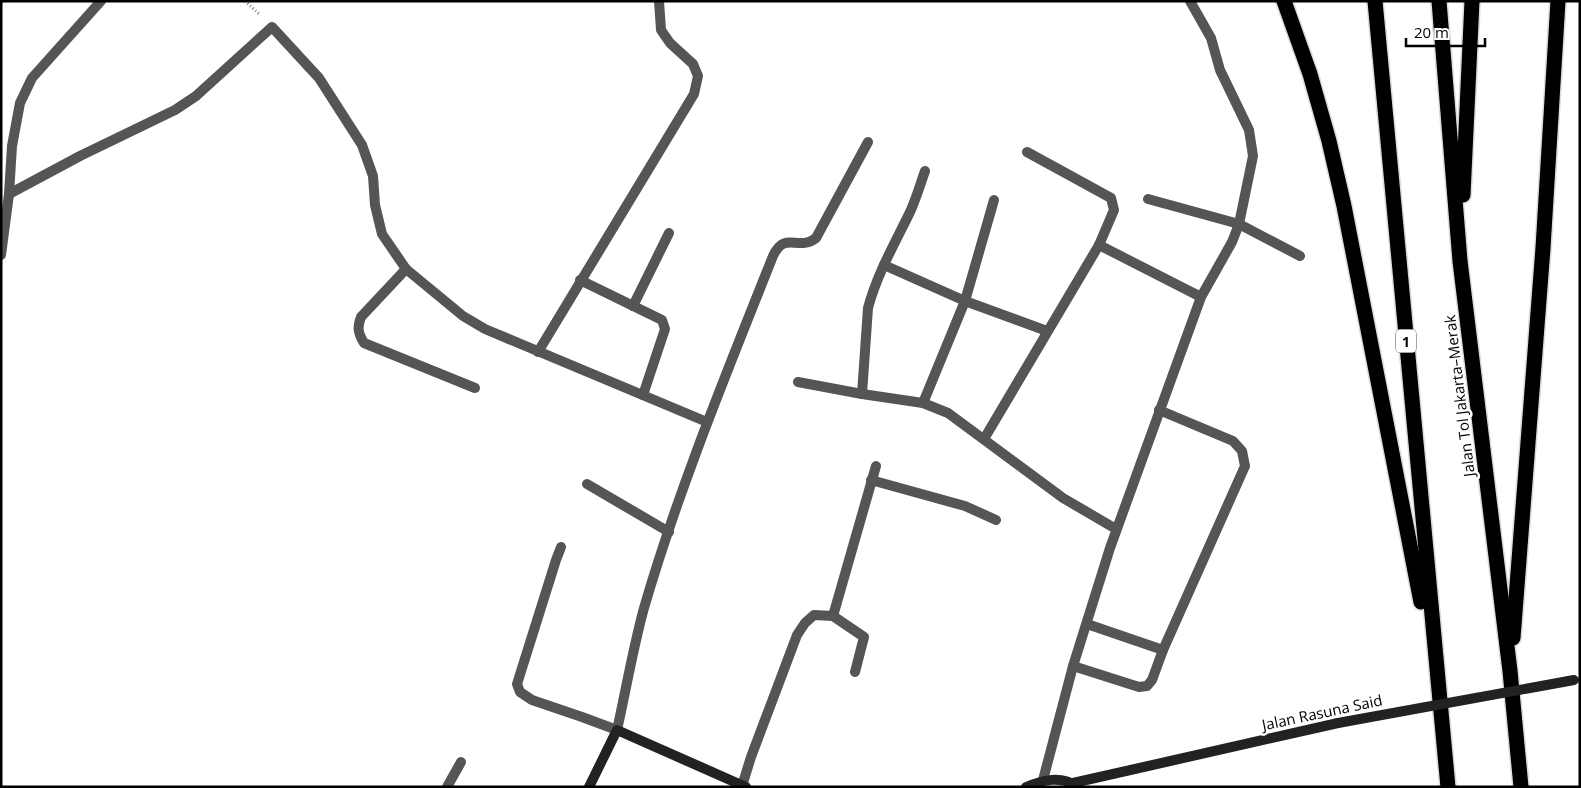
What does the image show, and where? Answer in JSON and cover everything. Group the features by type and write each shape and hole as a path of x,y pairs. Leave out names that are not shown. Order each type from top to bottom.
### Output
{"highway":[{"path":"1284,1 1310,74 1329,141 1344,206 1437,682"},
{"name":"1","path":"1375,1 1448,787"},
{"name":"Jalan Tol Jakarta–Merak","path":"1439,1 1460,260 1510,671 1521,787"},
{"path":"1460,260 1472,1"},
{"path":"1510,671 1541,278 1558,1"}],"main road":[{"name":"Jalan Rasuna Said","path":"1075,785 1338,723 1580,679"},
{"path":"589,787 616,730 744,786"},
{"path":"1026,787 1043,780 1058,779 1075,785"}],"street":[{"path":"1,255 9,194 12,146 20,103 32,78 101,1"},
{"path":"538,352 694,94 698,76 693,64 670,43 661,30 659,1"},
{"path":"1043,780 1073,666 1116,529 1202,297 1232,242 1238,224 1253,156 1249,130 1220,70 1210,38 1190,1"},
{"path":"9,194 80,156 175,110 196,96 272,27 319,78 362,146 373,176 375,205 382,234 406,270 463,316 485,329 707,422"},
{"path":"562,547 556,560 517,684 520,692 532,700 616,730 644,609 669,532 707,422 777,247 784,242 805,244 816,238 868,142"},
{"path":"984,439 1098,244 1114,210 1111,198 1027,152"},
{"path":"862,394 868,308 884,264 910,210 925,172"},
{"path":"1148,199 1238,224 1300,256"},
{"path":"923,404 965,301 994,200"},
{"path":"633,306 669,233"},
{"path":"1098,244 1202,297"},
{"path":"884,264 965,301 1047,331"},
{"path":"406,270 361,317 358,325 359,334 364,342 475,388"},
{"path":"580,280 662,320 665,329 643,395"},
{"path":"798,382 923,404 948,413 1063,498 1116,529"},
{"path":"1073,666 1139,687 1147,686 1152,680 1163,650 1245,466 1242,451 1234,440 1159,410"},
{"path":"833,616 876,466"},
{"path":"871,480 965,506 996,520"},
{"path":"587,484 669,532"},
{"path":"744,786 751,757 798,635 805,623 814,615 833,616 864,637 855,672"},
{"path":"1087,624 1163,650"},
{"path":"448,787 461,762"}]}
